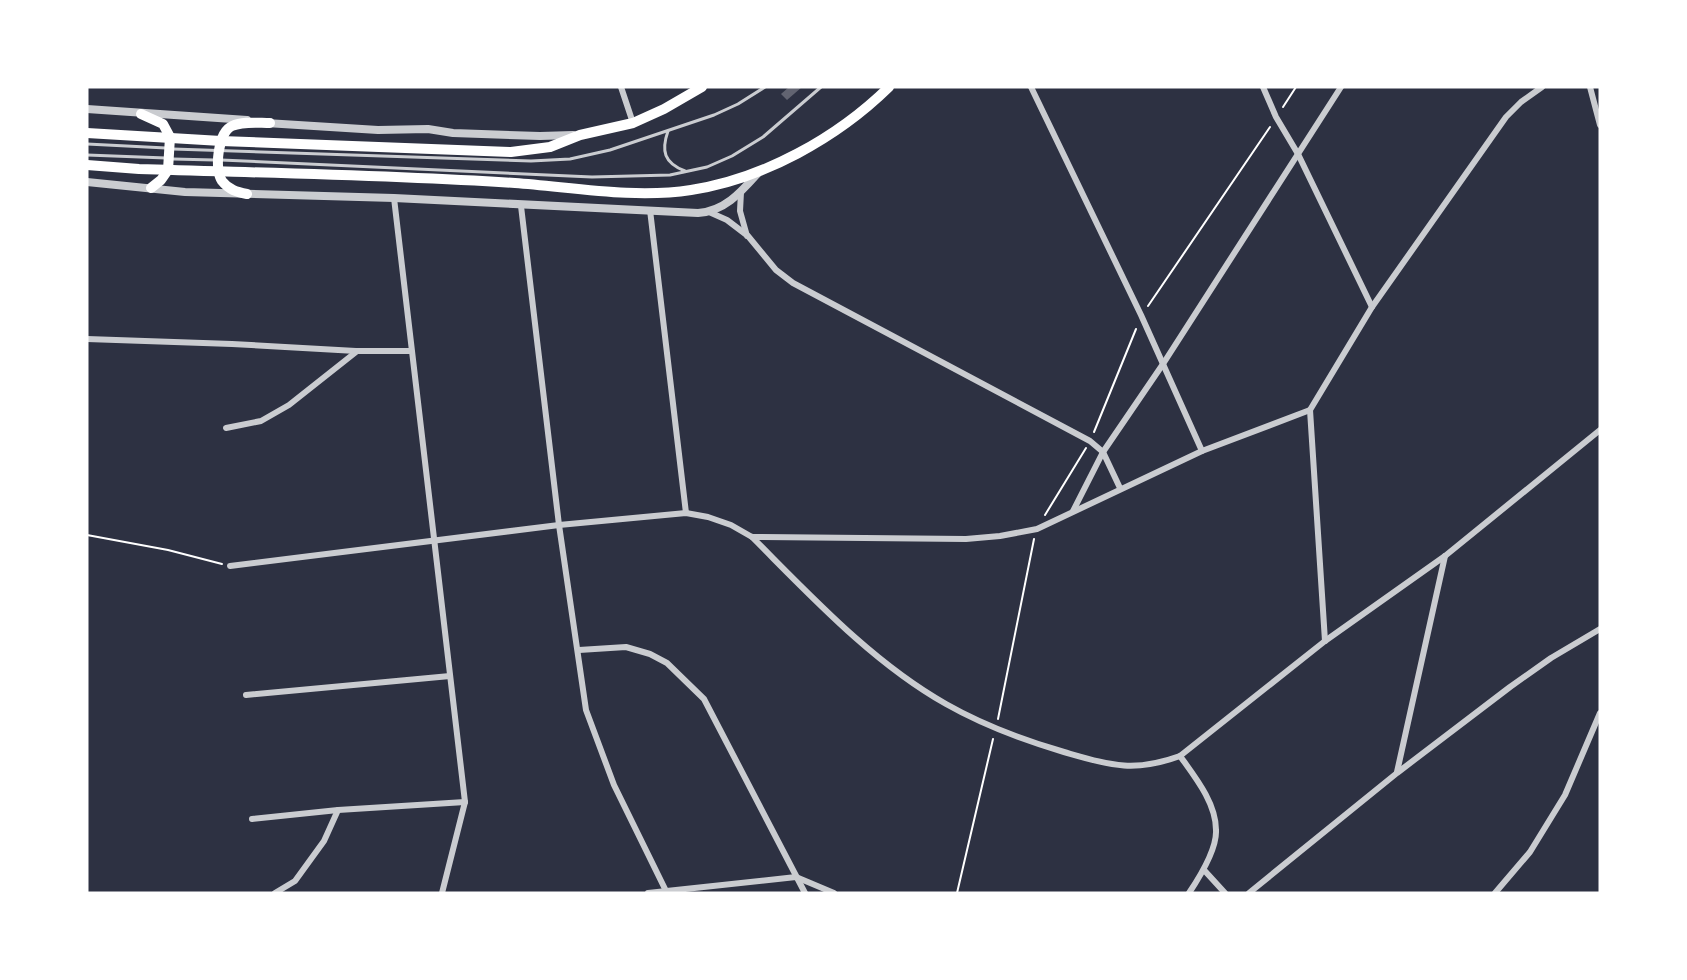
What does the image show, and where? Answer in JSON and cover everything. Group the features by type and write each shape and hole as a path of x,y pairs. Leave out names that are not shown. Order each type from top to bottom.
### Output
{"main road":[{"path":"87,165 169,153 220,156 510,152 550,147 580,135 633,123 664,109 702,87"},
{"path":"87,132 169,153 645,193 690,190 722,183 760,170 821,139 889,87"},
{"path":"141,114 163,124 169,153 161,180 151,188"},
{"path":"247,194 228,188 221,179 220,156 225,132 233,125 270,123"}],"street":[{"path":"621,87 633,123"},
{"path":"1032,87 1141,315 1202,451"},
{"path":"1263,87 1372,307"},
{"path":"1073,512 1103,452 1163,364 1341,87"},
{"path":"1324,641 1310,410 1372,307 1506,117 1521,102 1542,87"},
{"path":"1590,87 1600,125"},
{"path":"87,109 378,130 428,129 453,133 520,136 580,135"},
{"path":"709,212 729,202 760,170"},
{"path":"87,182 185,192 394,198 521,206 709,212 727,220 748,236 776,270 793,283 1090,441 1103,452 1120,488"},
{"path":"741,192 740,211 748,236"},
{"path":"394,198 465,802 442,893"},
{"path":"521,206 559,525 586,710 614,785 667,892"},
{"path":"650,210 686,513"},
{"path":"87,339 356,351 411,351"},
{"path":"226,428 261,421 289,405 356,351"},
{"path":"752,537 966,539 1000,536 1036,528 1202,451 1310,410"},
{"path":"230,566 559,525 686,513 708,517 731,525 752,537 855,637 907,678 945,704 996,728 1054,749 1106,764 1156,765 1180,756 1324,641 1445,556 1600,430"},
{"path":"1397,773 1445,556"},
{"path":"1249,893 1397,773 1551,658 1600,629"},
{"path":"579,650 627,647 650,654 667,663 704,699 805,893"},
{"path":"246,695 450,676"},
{"path":"1495,893 1530,852 1565,795 1600,712"},
{"path":"1180,756 1210,804 1217,831 1204,870 1189,893"},
{"path":"252,819 338,810 465,802"},
{"path":"275,893 296,881 324,841 338,810"},
{"path":"1204,870 1225,893"},
{"path":"648,893 796,878 834,893"}],"lane":[{"path":"220,156 531,161 589,156 668,131 738,104 765,87"},
{"path":"220,156 592,177 657,176 707,167 732,156 763,137 821,87"},
{"path":"668,131 664,143 666,157 675,167 687,172"},
{"path":"87,144 169,153"},
{"path":"87,155 169,153"}],"path":[{"path":"957,893 996,728 1036,528 1090,441 1141,315 1296,87"},
{"path":"87,535 168,550 230,566"}],"building":[{"path":"789,87 802,87 787,100 781,94"}]}
